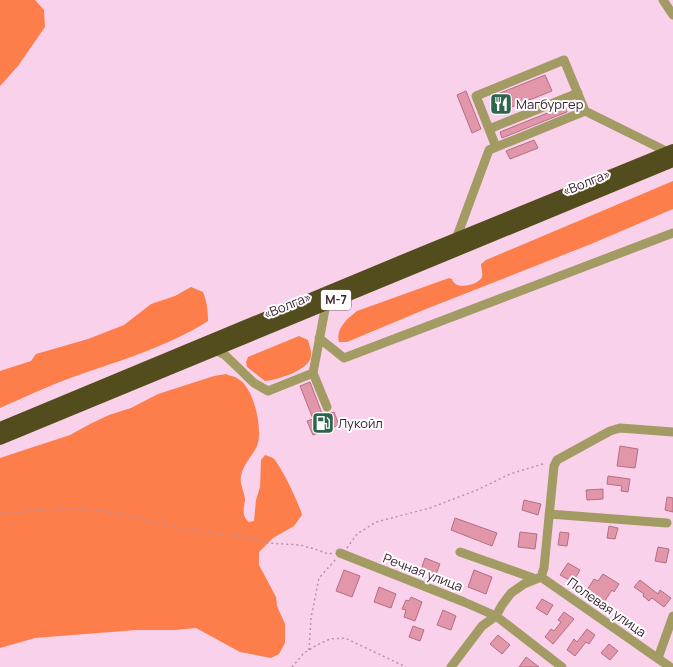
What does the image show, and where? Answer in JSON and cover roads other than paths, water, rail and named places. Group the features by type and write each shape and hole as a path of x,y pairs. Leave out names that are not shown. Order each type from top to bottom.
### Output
{"highway":[{"name":"«Волга»","path":"0,428 456,239 671,155"},
{"name":"«Волга»","path":"0,439 326,304 671,155"}],"street":[{"path":"663,0 673,15"},
{"path":"496,147 476,96 564,60 585,111 671,155"},
{"path":"489,128 578,93"},
{"path":"456,239 489,150 585,111"},
{"path":"319,338 344,358 673,233"},
{"path":"326,304 312,373 327,407"},
{"path":"215,350 225,355 254,383 268,391 312,373"},
{"path":"451,667 482,626 496,616 511,593 524,584 538,578 544,568 554,466 557,460 610,431 620,428 673,432"},
{"path":"549,514 667,523"},
{"name":"Полевая улица","path":"460,552 538,578 670,667"},
{"name":"Речная улица","path":"340,553 496,616 562,667"},
{"name":"Полевая улица","path":"658,658 673,616"}],"place":[{"name":"Магбургер","path":"501,104"},
{"name":"Лукойл","path":"323,423"}]}
